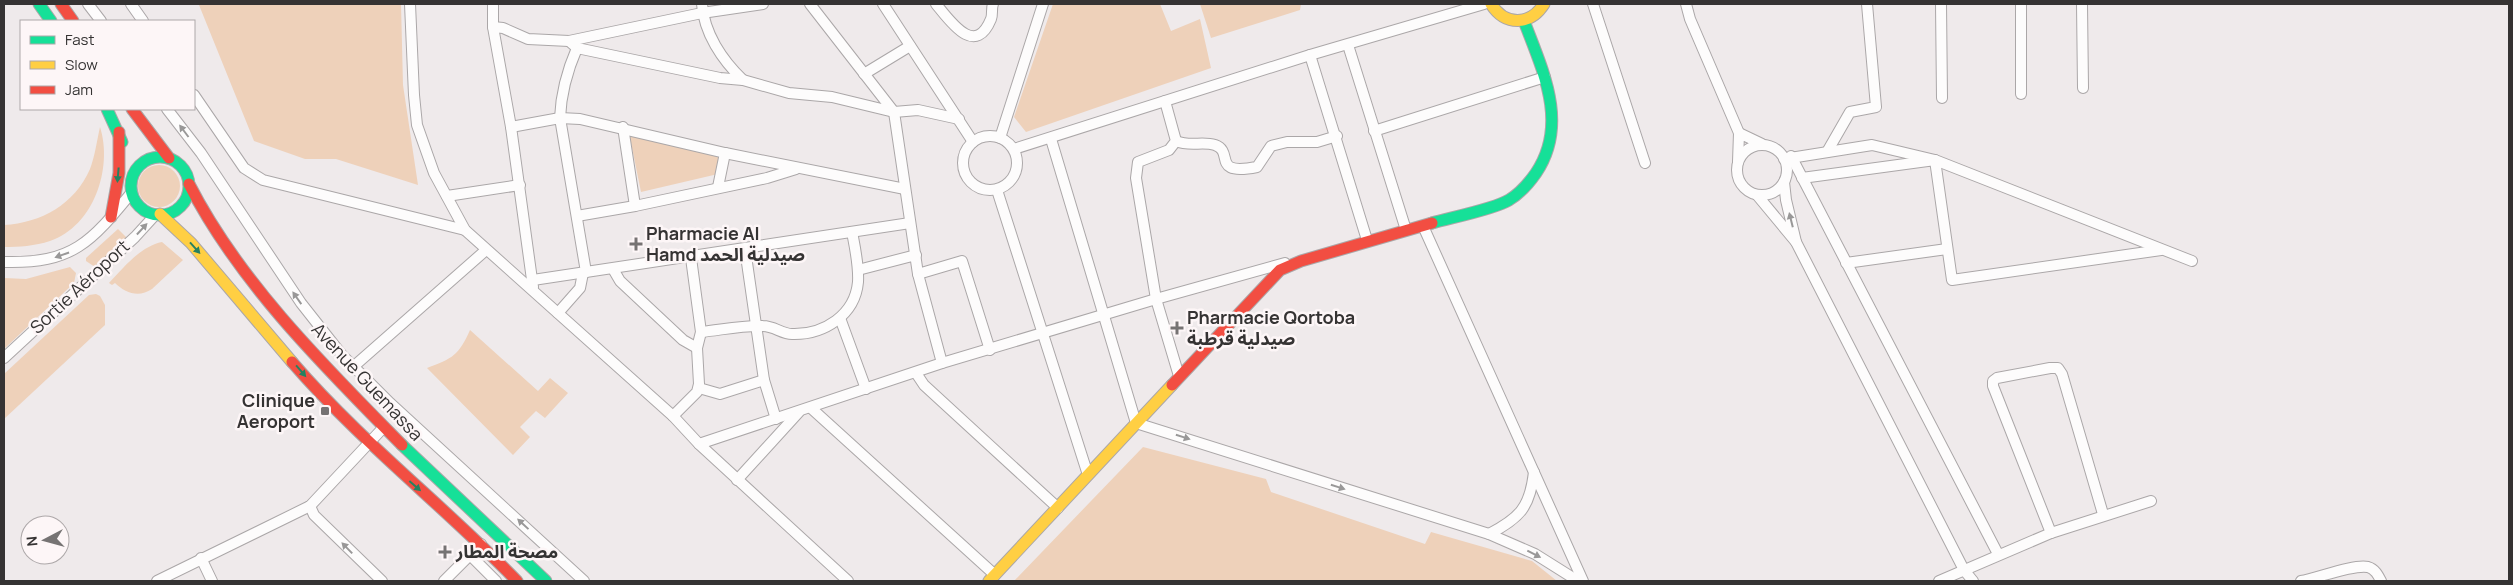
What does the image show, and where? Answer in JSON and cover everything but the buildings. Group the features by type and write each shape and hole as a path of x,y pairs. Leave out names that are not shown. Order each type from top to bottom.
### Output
{"main road":[{"path":"39,4 50,20"},
{"path":"61,4 71,20"},
{"path":"1491,4 1503,18 1511,21 1524,21 1535,16 1544,4"},
{"path":"992,578 1280,270 1301,260 1508,200 1532,181 1546,156 1552,140 1552,108 1545,76 1524,21"},
{"path":"108,110 119,132 133,174 132,192 142,208 158,214 210,265 308,380 368,444 481,544 517,581"},
{"path":"133,110 169,158 183,168 189,184 187,196 181,206 171,212 158,214"},
{"path":"111,217 119,173 119,132"},
{"path":"133,174 140,164 150,158 169,158"},
{"name":"Avenue Guemassa","path":"189,184 211,223 257,285 335,377 383,428 546,581"}],"street":[{"path":"88,4 100,20"},
{"path":"131,4 142,20"},
{"path":"410,4 417,125 434,173 465,230 673,416 698,444 848,581"},
{"path":"493,4 492,28 511,127 534,292"},
{"path":"573,45 702,8 763,4"},
{"path":"810,4 894,112 918,274 942,363"},
{"path":"883,4 973,142"},
{"path":"936,4 955,27 970,36 985,30 992,17 993,4"},
{"path":"1000,138 1043,4"},
{"path":"1014,149 1310,55 1484,4"},
{"path":"1593,4 1645,163"},
{"path":"1686,4 1690,19 1739,133 1737,172 1743,187 1757,195 1796,242 1964,570 1973,581"},
{"path":"1827,152 1850,112 1876,107 1867,4"},
{"path":"1941,4 1942,98"},
{"path":"2020,4 2022,94"},
{"path":"2082,4 2083,88"},
{"path":"702,8 717,50 743,80"},
{"path":"492,28 503,28 528,39 573,45 720,78 743,80 789,93 832,97 894,112 918,110 959,119"},
{"path":"558,313 580,288 584,273 577,216 560,118 561,102 573,45"},
{"path":"1348,45 1406,230"},
{"path":"864,74 910,46"},
{"path":"1310,55 1337,136 1367,240"},
{"path":"1374,130 1545,76"},
{"path":"195,96 244,168 263,180 465,230"},
{"path":"1165,101 1173,138 1176,141 1191,146 1213,144 1218,146 1230,168 1235,170 1257,167 1267,148 1278,143 1317,142 1337,136"},
{"path":"168,110 201,153 301,303 353,367 584,581"},
{"path":"511,127 560,118 580,119 725,153 905,189"},
{"path":"623,128 635,206"},
{"path":"1739,133 1773,148 1788,158 1802,178 1998,554"},
{"path":"984,137 1000,138 1014,149 1017,161 1016,174 1008,184 997,190 980,189 971,183 964,173 964,156 973,142 984,137"},
{"path":"1050,139 1136,423 1489,534 1535,554 1578,581"},
{"path":"1176,141 1169,150 1146,157 1138,162 1135,168 1140,216 1156,298 1179,376"},
{"path":"1738,164 1745,152 1758,145 1766,145"},
{"path":"1788,158 1872,146 1935,160 2192,261"},
{"path":"718,187 725,153"},
{"path":"1757,195 1773,193 1784,182 1787,175 1788,158"},
{"path":"1802,178 1935,160"},
{"path":"1935,160 1952,280 2161,250"},
{"path":"577,216 635,206 767,178 798,168"},
{"path":"1784,182 1786,200 1796,242"},
{"path":"447,196 520,185"},
{"path":"997,190 1088,475"},
{"path":"4,262 44,260 68,254 88,241 132,192"},
{"name":"Sortie Aéroport","path":"4,358 158,214"},
{"path":"533,280 691,258 910,223"},
{"path":"1423,226 1583,581"},
{"path":"702,332 756,326 793,334 820,330 840,318 847,310 855,294 858,270 852,232"},
{"path":"745,249 764,380 776,419"},
{"path":"1846,263 1947,249"},
{"path":"353,367 486,250"},
{"path":"858,270 916,254"},
{"path":"673,416 699,388 697,348 702,332 691,258"},
{"path":"698,444 866,390 942,363 1243,273 1301,260"},
{"path":"918,274 962,261 990,350"},
{"path":"613,269 620,282 683,340 697,348"},
{"path":"840,318 866,390"},
{"path":"2050,533 1992,384 1997,378 2058,368 2062,374 2103,514"},
{"path":"916,373 924,385 1058,508"},
{"path":"699,388 720,394 764,380"},
{"path":"811,408 992,578"},
{"path":"738,480 800,411"},
{"path":"157,581 310,506 383,428"},
{"path":"1489,534 1507,525 1525,508 1532,487 1534,472"},
{"path":"1939,581 2050,533 2103,514 2151,501"},
{"path":"310,506 314,515 382,581"},
{"path":"444,581 481,544"},
{"path":"470,554 496,581"},
{"path":"201,558 212,581"},
{"path":"2301,581 2314,580 2358,567 2368,567 2375,571 2381,581"}],"shaded area":[{"path":"196,4 401,4 403,85 418,185 336,159 305,159 254,141 199,5"},
{"path":"1053,4 1160,4 1171,31 1200,19 1211,68 1026,132 1014,117"},
{"path":"1200,4 1301,4 1300,10 1211,38"},
{"path":"100,127 104,160 101,177 89,209 78,223 50,241 27,246 4,247 4,225 44,216 66,202 84,181 95,153"},
{"path":"629,133 720,156 718,174 641,192"},
{"path":"163,165 171,168 177,174 180,186 177,198 171,204 155,207 147,204 141,198 138,182 141,174 147,168"},
{"path":"118,229 127,238 95,267 86,261 86,258"},
{"path":"162,242 183,260 152,289 137,294 128,292 115,283 112,285 109,283 126,264 140,253 154,244"},
{"path":"70,267 76,273 74,283 4,349 4,278 26,279"},
{"path":"96,294 100,296 105,305 105,325 4,419 4,374 89,295"},
{"path":"470,330 538,391 550,378 568,393 545,418 536,411 520,427 530,437 513,455 427,368 443,362 454,355"},
{"path":"1143,447 1266,479 1271,492 1425,544 1431,532 1532,561 1557,581 1014,581"}],"traffic: fast":[{"path":"39,4 50,20"},
{"path":"1432,223 1483,210 1509,200 1530,181 1546,154 1551,136 1550,97 1539,59 1524,21"},
{"path":"107,110 122,142"},
{"path":"160,157 171,159 184,170 189,186 187,197 176,210 160,215 149,213 136,202 131,186 133,175 144,162 160,157"},
{"path":"402,445 546,581"}],"traffic: slow":[{"path":"1491,4 1503,16 1518,20 1532,16 1544,4"},
{"path":"160,214 191,243 292,362"},
{"path":"989,581 1172,385"}],"traffic: jam":[{"path":"61,4 72,20"},
{"path":"133,110 169,158"},
{"path":"111,217 119,173 119,132"},
{"path":"189,184 209,220 258,289 314,354 402,445"},
{"path":"1172,385 1280,270 1301,261 1432,223"},
{"path":"292,362 374,447 461,526 517,581"}],"place":[{"name":"Pharmacie Al Hamd صيدلية الحمد","path":"636,244"},
{"name":"Pharmacie Qortoba صيدلية قرطبة","path":"1177,328"},
{"name":"Clinique Aeroport","path":"325,411"},
{"name":"مصحة المطار","path":"445,552"}]}
